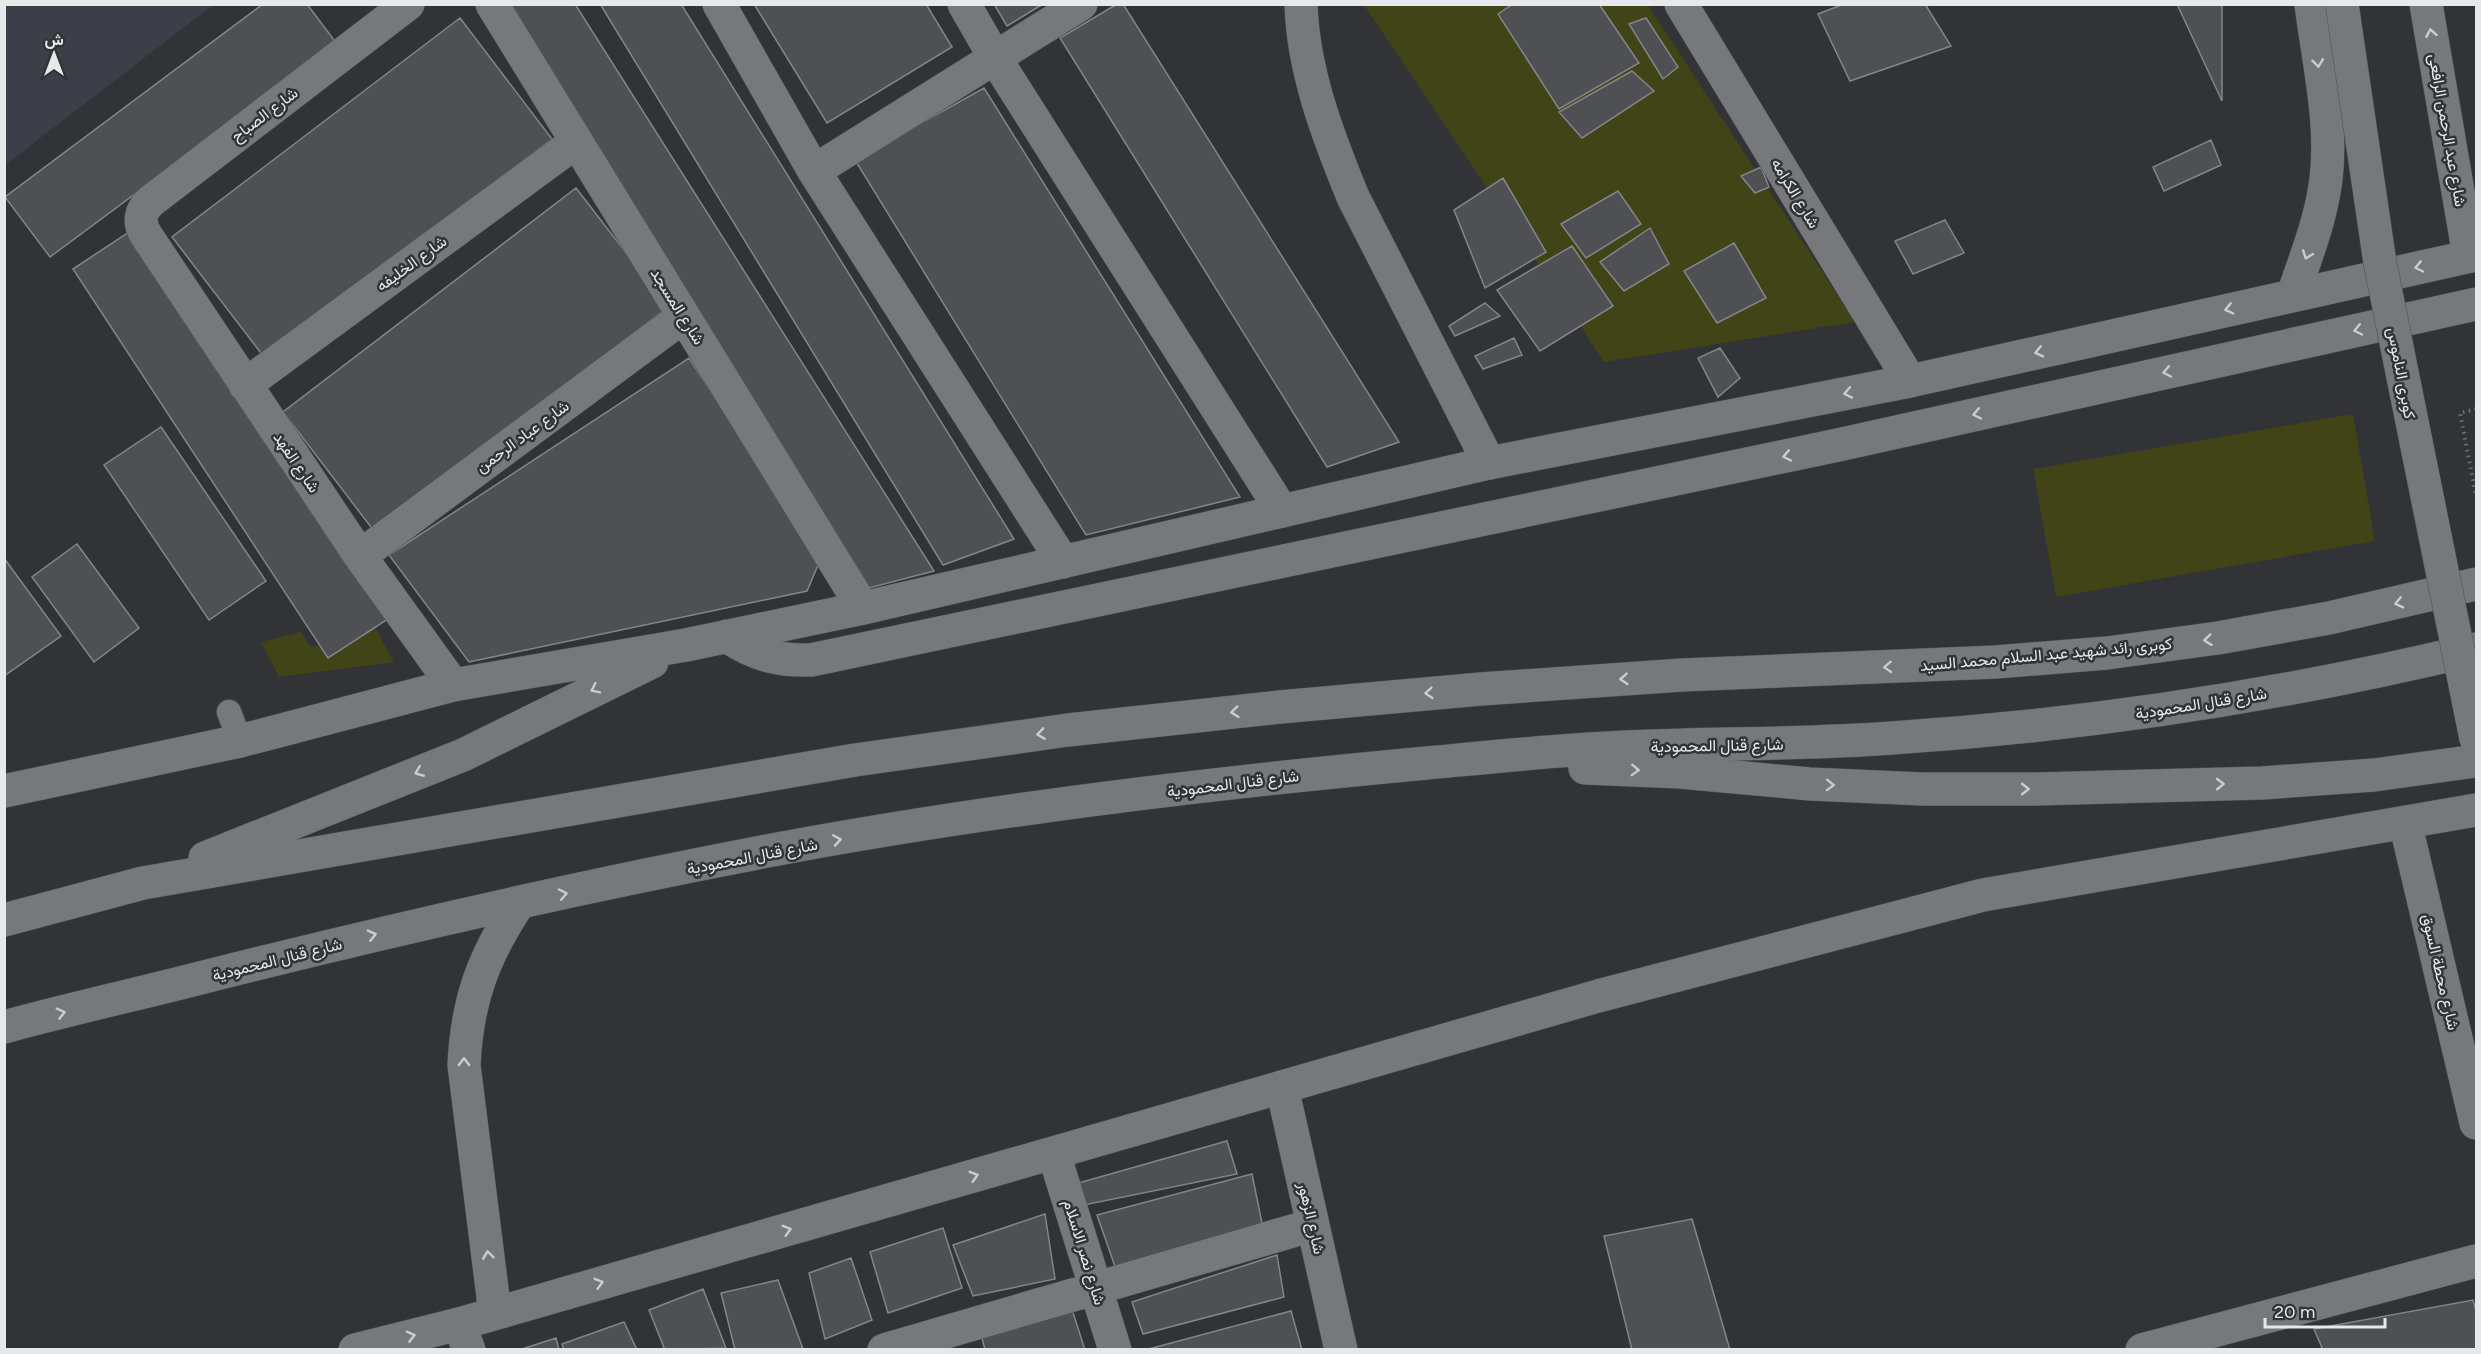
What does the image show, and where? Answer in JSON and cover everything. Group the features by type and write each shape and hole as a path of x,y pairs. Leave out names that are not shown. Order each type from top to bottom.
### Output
{"main road":[{"name":"شارع الصباح","path":"146,235 140,220 146,206 151,201 408,4"},
{"name":"شارع المسجد","path":"492,4 863,608"},
{"path":"719,4 814,171 1063,562"},
{"path":"964,4 995,58 1282,511"},
{"path":"814,171 1081,4"},
{"path":"1301,4 1308,60 1334,152 1353,197 1489,464"},
{"name":"شارع الكرامه","path":"1681,4 1910,381"},
{"path":"2293,295 2318,222 2326,177 2326,132 2311,4"},
{"name":"كوبرى الناموس","path":"2342,4 2380,264 2476,739"},
{"name":"شارع عبد الرحمن الرافعى","path":"2426,4 2473,255"},
{"name":"شارع الخليفه","path":"245,385 576,142"},
{"name":"شارع الفهد","path":"146,235 360,556 453,685"},
{"path":"4,791 235,726 453,685 686,645 863,608 1489,464 1910,381 2473,255"},
{"path":"727,636 746,649 767,657 789,661 811,660 1826,447 2476,304"},
{"name":"شارع عباد الرحمن","path":"360,556 684,316"},
{"name":"كوبرى رائد شهيد عبد السلام محمد السيد","path":"143,883 843,762 1068,730 1280,706 1481,689 1682,675 1996,662 2107,653 2218,638 2329,618 2476,584"},
{"path":"4,920 143,883 463,755 686,645"},
{"name":"شارع قنال المحمودية","path":"4,1027 375,934 519,903 780,849 996,814 1213,785 1430,762 1649,746 1770,744 1891,738 2012,728 2132,714 2274,692 2476,649"},
{"path":"1430,762 1680,772 1810,784 1923,789 2036,789 2262,783 2374,775 2476,760"},
{"path":"354,1350 464,1337 495,1313 1598,996 1983,895 2476,810"},
{"name":"شارع محطة السوق","path":"2405,822 2476,1123"},
{"path":"495,1313 464,1065 465,1031 472,997 484,963 519,903"},
{"name":"شارع الزهور","path":"1282,1087 1341,1350"},
{"name":"شارع نصر الاسلام","path":"1054,1154 1115,1350"},
{"path":"898,1348 1313,1225"},
{"path":"2142,1350 2476,1261"}],"path":[{"path":"2476,408 2460,412 2476,496"}],"shaded area":[{"path":"5,4 213,4 213,5 5,165"}],"green space":[{"path":"1364,5 1648,5 1855,322 1604,362"},
{"path":"2353,414 2375,541 2056,597 2033,469"},
{"path":"366,611 394,662 279,677 261,642 301,632 311,647 349,640"}],"building":[{"path":"263,4 307,4 337,44 50,257 5,197"},
{"path":"501,4 575,4 934,571 865,589"},
{"path":"600,4 681,4 1014,539 943,565"},
{"path":"754,4 926,4 952,47 827,123"},
{"path":"994,4 1043,4 1007,26"},
{"path":"1117,4 1123,4 1399,442 1327,467 1060,38"},
{"path":"1513,4 1599,4 1639,63 1559,109 1498,14"},
{"path":"1844,4 1925,4 1951,46 1850,81 1818,14"},
{"path":"2177,4 2222,4 2222,101"},
{"path":"460,18 552,139 264,357 172,237"},
{"path":"1646,18 1678,67 1663,79 1629,24"},
{"path":"1632,71 1654,91 1582,138 1559,112"},
{"path":"984,88 1240,497 1086,535 855,160"},
{"path":"2211,140 2221,165 2164,191 2153,167"},
{"path":"1761,167 1769,187 1755,193 1741,176"},
{"path":"1503,178 1546,252 1485,288 1454,210"},
{"path":"576,188 668,307 374,531 283,412"},
{"path":"1618,191 1641,224 1586,258 1561,224"},
{"path":"1945,220 1964,253 1913,274 1895,241"},
{"path":"1650,228 1669,264 1624,291 1600,262"},
{"path":"132,230 388,619 328,658 73,269"},
{"path":"1734,243 1766,298 1717,323 1684,271"},
{"path":"1572,246 1613,306 1540,351 1497,290"},
{"path":"1485,303 1500,316 1455,336 1449,326"},
{"path":"1514,338 1522,355 1483,369 1475,356"},
{"path":"1720,348 1740,378 1718,397 1698,358"},
{"path":"689,358 821,558 807,591 469,662 389,555"},
{"path":"161,427 266,581 209,620 104,465"},
{"path":"77,544 139,628 94,662 32,577"},
{"path":"4,558 61,636 4,676"},
{"path":"1227,1141 1237,1174 1084,1205 1075,1184"},
{"path":"1252,1174 1264,1233 1119,1278 1097,1215"},
{"path":"1045,1214 1055,1279 973,1296 953,1245"},
{"path":"1692,1219 1730,1350 1632,1350 1604,1236"},
{"path":"943,1228 962,1288 888,1313 870,1252"},
{"path":"1277,1255 1284,1297 1143,1334 1132,1302"},
{"path":"851,1258 872,1320 825,1339 809,1273"},
{"path":"778,1280 803,1349 735,1350 721,1293"},
{"path":"703,1289 726,1348 665,1350 649,1310"},
{"path":"1069,1300 1085,1350 985,1350 978,1322"},
{"path":"2473,1300 2476,1311 2476,1350 2323,1350 2314,1329"},
{"path":"1291,1311 1302,1350 1145,1350"},
{"path":"624,1322 637,1350 564,1350 562,1344"},
{"path":"556,1338 559,1350 519,1350"}]}
